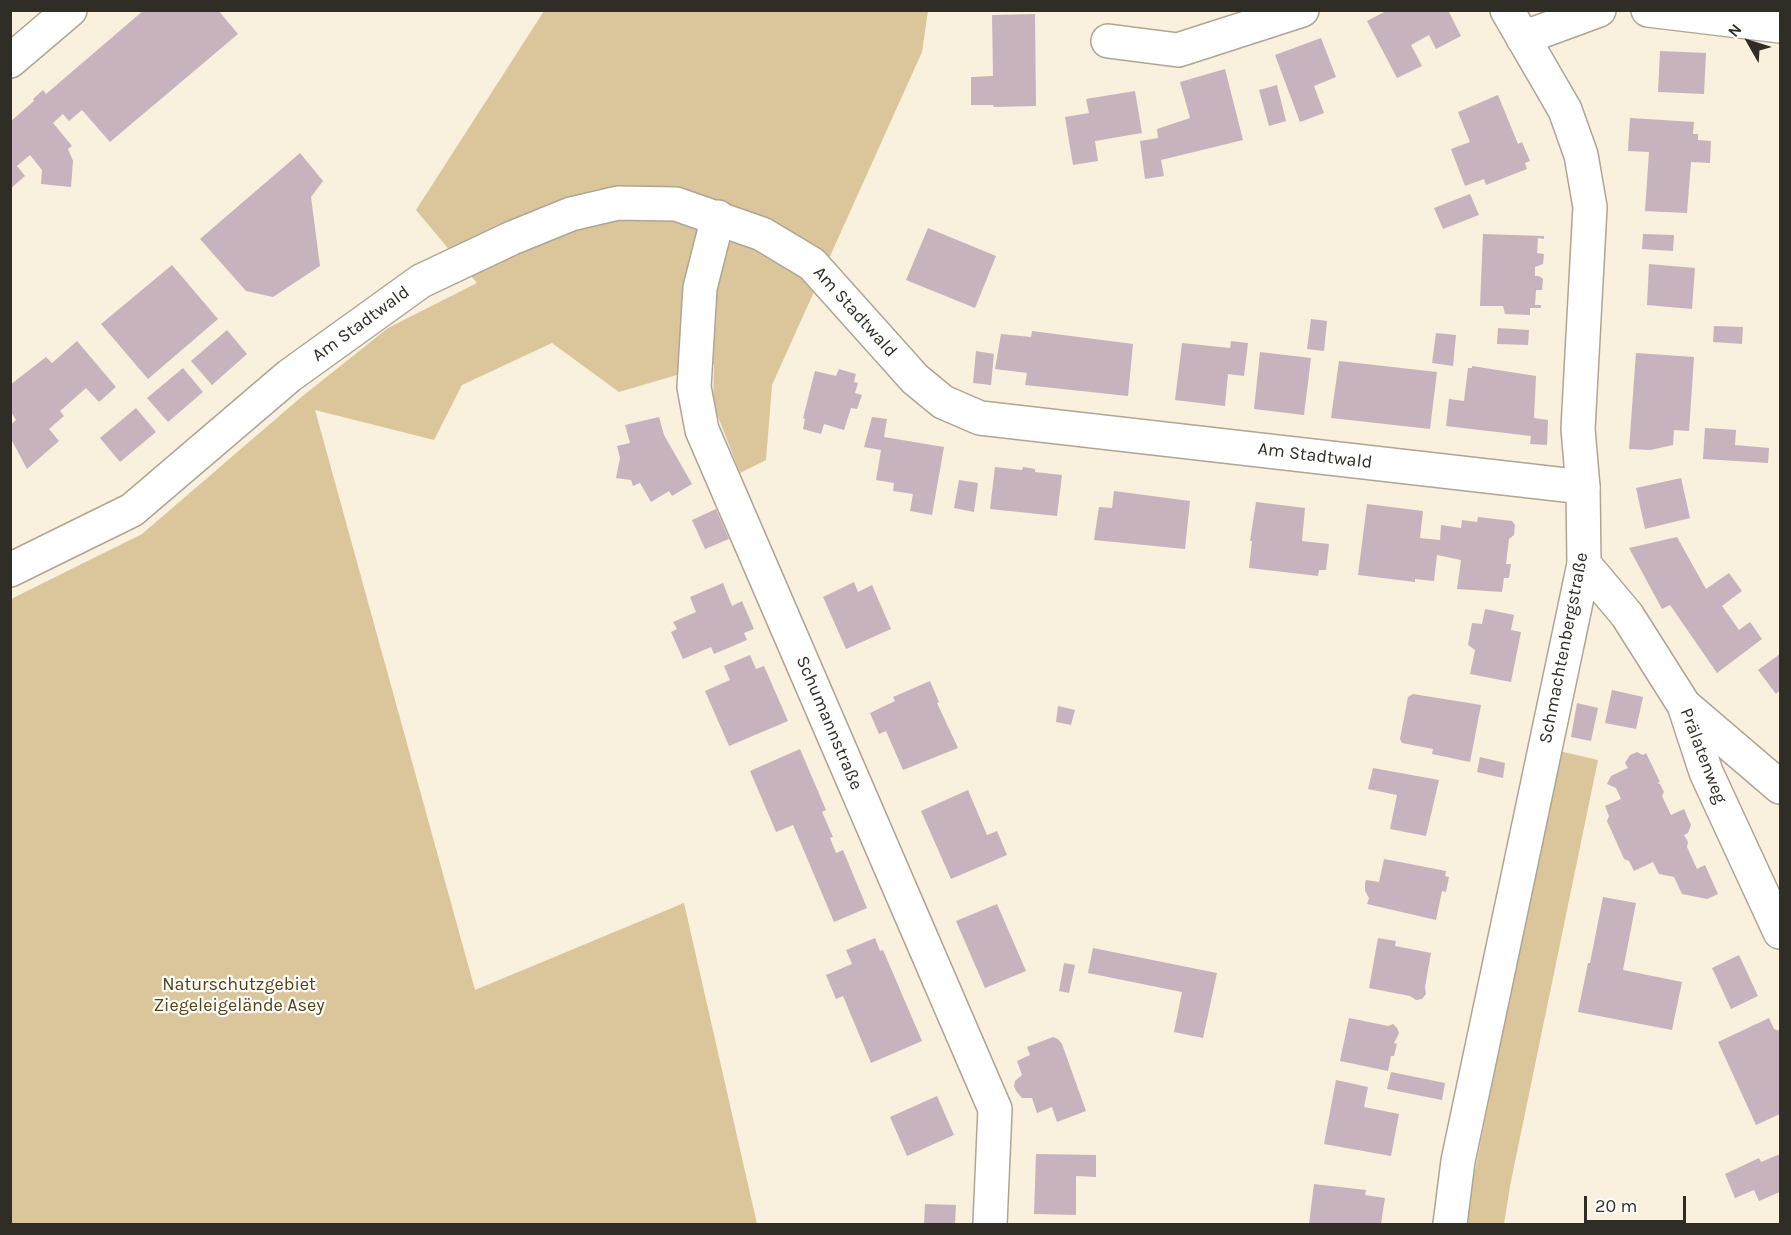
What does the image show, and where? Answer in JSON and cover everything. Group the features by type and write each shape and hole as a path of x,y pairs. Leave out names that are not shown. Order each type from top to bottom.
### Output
{"street":[{"path":"10,62 70,10"},
{"path":"1108,41 1178,50 1302,10"},
{"name":"Schmachtenbergstraße","path":"1450,1224 1458,1161 1584,564 1583,488 1578,429 1590,207 1581,154 1565,110 1507,10"},
{"path":"1523,38 1599,10"},
{"path":"1648,10 1780,26"},
{"name":"Am Stadtwald","path":"10,570 132,510 289,376 421,281 512,238 571,214 618,203 676,204 762,234 812,264 915,379 943,402 980,418 1583,488"},
{"name":"Schumannstraße","path":"718,217 700,288 694,387 702,430 994,1109 990,1224"},
{"name":"Prälatenweg","path":"1584,564 1627,615 1684,705 1706,772 1780,932"},
{"path":"1684,705 1780,787"}],"green space":[{"name":"Naturschutzgebiet Ziegeleigelände Asey","path":"544,11 928,11 922,52 772,385 766,460 740,473 713,404 714,364 619,392 552,343 462,385 434,440 315,410 475,990 684,903 757,1224 11,1224 11,599 142,534 299,399 388,328 477,283 416,210"},
{"path":"1559,751 1598,760 1504,1224 1467,1224 1470,1195"}],"building":[{"path":"144,10 218,10 238,34 110,142 82,110 69,121 63,114 53,123 72,146 68,149 73,161 71,187 41,184 42,170 30,155 17,166 25,176 10,189 10,122 43,90 46,94"},
{"path":"1388,10 1448,10 1461,36 1436,49 1429,35 1411,45 1422,66 1397,78 1367,21"},
{"path":"1035,14 1036,106 971,105 971,77 993,76 992,15"},
{"path":"1321,38 1336,77 1314,86 1324,113 1300,122 1275,55"},
{"path":"1660,51 1706,53 1704,94 1658,92"},
{"path":"1225,69 1243,140 1161,160 1164,176 1145,179 1140,141 1158,138 1157,129 1190,118 1180,82"},
{"path":"1277,85 1286,121 1269,126 1259,90"},
{"path":"1135,91 1142,133 1095,141 1098,161 1073,165 1065,117 1089,113 1086,99"},
{"path":"1498,95 1518,144 1522,142 1530,161 1525,163 1527,169 1486,185 1484,179 1465,186 1451,149 1470,142 1458,112"},
{"path":"1630,118 1694,122 1693,134 1698,134 1698,140 1711,141 1710,163 1691,162 1687,213 1645,211 1649,152 1628,151"},
{"path":"300,153 323,181 311,197 320,266 273,297 246,291 200,239"},
{"path":"1470,194 1479,215 1443,229 1434,208"},
{"path":"928,228 996,256 975,308 906,280"},
{"path":"1483,234 1544,236 1544,239 1538,238 1537,253 1544,254 1543,264 1535,267 1535,276 1543,279 1542,290 1536,290 1535,305 1541,305 1541,308 1530,308 1530,315 1505,314 1503,306 1480,306"},
{"path":"1643,234 1674,235 1673,251 1642,249"},
{"path":"1649,264 1695,268 1692,309 1647,305"},
{"path":"172,265 218,319 148,379 101,324"},
{"path":"1311,319 1327,321 1324,351 1307,349"},
{"path":"1714,326 1743,327 1742,344 1713,342"},
{"path":"1498,328 1529,330 1528,345 1497,344"},
{"path":"227,330 247,354 212,385 191,361"},
{"path":"1032,331 1133,344 1128,396 1025,385 1027,373 995,369 1001,334 1031,337"},
{"path":"1436,333 1456,335 1453,366 1432,363"},
{"path":"77,341 116,387 99,402 86,388 60,411 64,416 49,429 59,441 27,469 10,437 10,425 16,420 10,410 10,385 46,357 52,363"},
{"path":"1231,341 1248,343 1244,376 1228,374 1225,406 1175,400 1182,343 1230,348"},
{"path":"976,351 994,354 991,385 973,383"},
{"path":"1260,352 1311,358 1304,415 1254,409"},
{"path":"1636,353 1694,357 1689,431 1674,430 1673,445 1650,450 1629,449"},
{"path":"1339,361 1437,372 1430,429 1331,418"},
{"path":"1472,366 1536,376 1534,418 1548,420 1547,445 1530,444 1531,436 1446,426 1449,399 1464,401 1468,368"},
{"path":"183,368 203,392 168,422 147,398"},
{"path":"839,369 856,374 854,382 858,383 855,393 862,395 857,409 851,408 844,430 824,424 821,434 803,429 805,419 803,418 815,371 836,376"},
{"path":"136,408 156,432 120,462 100,438"},
{"path":"659,417 664,435 692,484 672,496 669,491 651,502 640,483 633,486 631,480 616,478 620,458 617,446 630,443 625,425"},
{"path":"872,417 887,419 884,437 944,447 932,515 910,511 913,494 893,491 894,483 876,480 881,450 864,447"},
{"path":"1705,428 1736,430 1735,445 1769,448 1768,463 1703,459"},
{"path":"995,467 1022,470 1023,467 1035,469 1035,472 1062,475 1057,516 990,509"},
{"path":"1681,478 1690,518 1645,529 1636,488"},
{"path":"959,480 978,483 974,512 954,508"},
{"path":"1114,491 1190,501 1185,549 1094,540 1099,507 1112,508"},
{"path":"1256,502 1305,508 1302,541 1329,544 1326,570 1319,570 1318,576 1249,568 1252,541 1250,541"},
{"path":"1367,504 1423,511 1420,538 1440,540 1441,525 1461,528 1462,520 1477,522 1478,517 1512,521 1515,525 1514,535 1509,539 1506,564 1511,564 1509,578 1504,578 1502,592 1457,589 1461,560 1437,555 1434,581 1415,579 1415,582 1358,575"},
{"path":"716,509 729,539 705,549 692,520"},
{"path":"1677,537 1706,589 1729,573 1742,591 1722,606 1739,630 1750,622 1762,639 1717,673 1670,605 1662,609 1629,548"},
{"path":"854,582 858,592 872,585 891,629 846,649 823,597"},
{"path":"723,583 732,606 742,601 754,629 744,633 747,640 714,654 711,647 683,659 671,632 677,629 673,622 696,612 690,597"},
{"path":"1485,609 1514,615 1511,630 1521,632 1511,682 1470,674 1475,650 1468,645 1472,623 1482,624"},
{"path":"1780,654 1780,690 1776,694 1758,670"},
{"path":"750,655 756,669 764,666 788,721 729,746 705,691 730,680 724,666"},
{"path":"930,681 939,702 937,703 958,748 903,770 886,731 879,734 870,713 895,701 893,697"},
{"path":"1612,690 1643,697 1636,729 1605,723"},
{"path":"1413,694 1481,705 1470,762 1432,754 1433,749 1402,743 1400,739 1408,697"},
{"path":"1577,703 1598,708 1591,741 1571,737"},
{"path":"1058,706 1075,710 1071,725 1056,722"},
{"path":"800,749 826,810 822,812 833,837 830,838 836,853 843,850 867,908 834,922 793,825 776,832 750,771"},
{"path":"1637,752 1643,755 1646,753 1660,782 1657,783 1664,792 1662,796 1671,815 1684,809 1691,825 1688,833 1684,835 1688,842 1687,847 1697,869 1705,865 1718,894 1707,899 1682,894 1674,877 1659,874 1653,862 1634,871 1629,861 1624,859 1607,821 1609,816 1605,806 1621,799 1616,788 1607,784 1611,776 1628,768 1625,763 1630,755"},
{"path":"1480,757 1505,763 1503,778 1477,772"},
{"path":"1373,768 1439,780 1426,836 1390,829 1397,795 1368,789"},
{"path":"968,790 987,835 997,831 1007,855 951,879 921,811"},
{"path":"1384,859 1446,871 1445,876 1449,877 1446,892 1442,891 1436,920 1367,904 1369,898 1365,891 1366,880 1379,882"},
{"path":"1603,897 1636,903 1623,970 1682,982 1672,1030 1578,1012"},
{"path":"997,904 1026,971 985,988 956,921"},
{"path":"875,938 880,951 883,950 922,1041 871,1063 843,996 836,999 826,975 852,964 846,950"},
{"path":"1378,938 1396,941 1395,946 1431,953 1425,987 1426,994 1422,999 1416,1000 1410,996 1369,988"},
{"path":"1093,948 1217,973 1203,1038 1174,1032 1182,992 1088,973"},
{"path":"1739,955 1758,996 1731,1009 1712,968"},
{"path":"1064,963 1075,965 1069,993 1059,991"},
{"path":"1349,1018 1388,1026 1393,1024 1397,1028 1399,1033 1394,1043 1397,1044 1394,1056 1391,1056 1388,1071 1340,1061"},
{"path":"1769,1018 1774,1029 1780,1031 1780,1114 1756,1125 1718,1042"},
{"path":"1053,1037 1062,1044 1086,1111 1057,1122 1052,1107 1037,1113 1032,1098 1022,1098 1014,1086 1015,1081 1022,1075 1017,1061 1030,1055 1027,1047"},
{"path":"1391,1072 1445,1083 1442,1100 1387,1089"},
{"path":"1336,1080 1368,1087 1364,1107 1399,1114 1391,1156 1324,1144"},
{"path":"937,1096 954,1135 907,1156 890,1117"},
{"path":"1036,1154 1096,1155 1096,1177 1076,1176 1076,1215 1034,1214"},
{"path":"1780,1154 1780,1192 1759,1201 1754,1190 1735,1198 1725,1174 1759,1158 1761,1162"},
{"path":"1314,1184 1366,1190 1365,1195 1385,1198 1381,1224 1309,1224"},
{"path":"925,1204 956,1205 955,1224 924,1224"}]}
